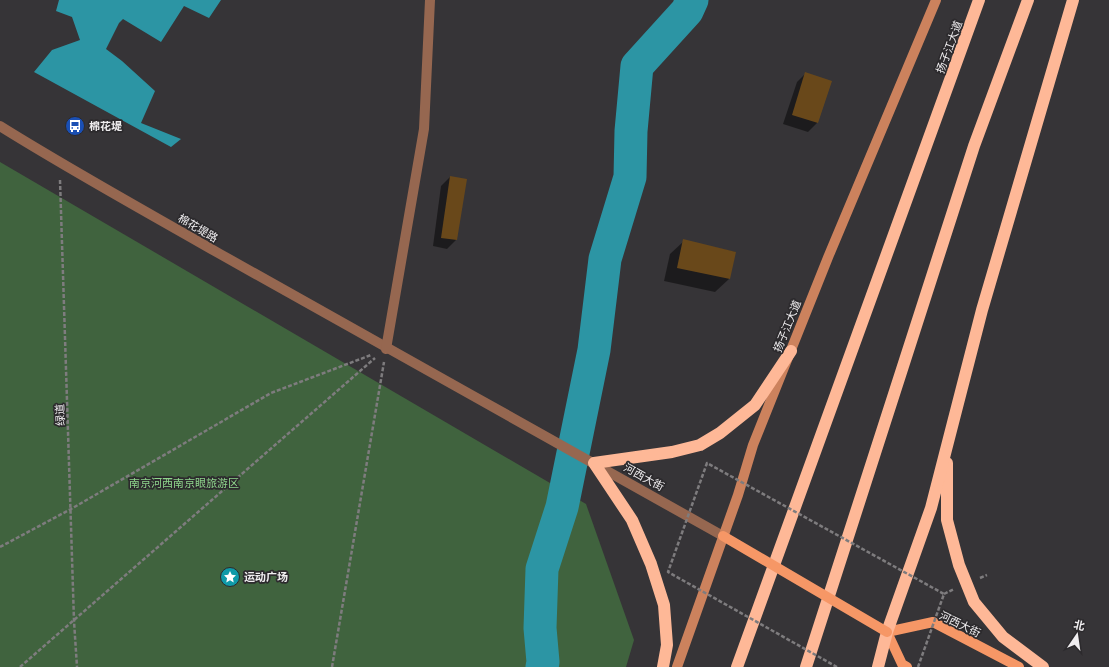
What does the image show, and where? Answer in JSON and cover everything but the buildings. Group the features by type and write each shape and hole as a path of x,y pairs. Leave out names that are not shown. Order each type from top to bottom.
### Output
{"highway":[{"name":"扬子江大道","path":"737,667 748,633 979,0"},
{"path":"806,667 971,154 1028,0"},
{"path":"878,667 887,632 931,508 982,310 1073,0"},
{"path":"663,667 666,645 664,605 651,564 632,520 593,463 672,452 700,445 720,433 755,405 791,351"},
{"path":"949,438 946,477 947,520 959,565 974,602 1003,637 1043,667"}],"main road":[{"name":"河西大街","path":"724,536 887,632 933,622 1018,667"},
{"path":"887,632 902,664 907,667"}],"street":[{"path":"386,349 424,129 430,0"},
{"name":"扬子江大道","path":"677,667 724,536 753,445 832,248 936,0"},
{"name":"棉花堤路","path":"0,126 60,163 386,349"},
{"name":"河西大街","path":"386,349 724,536"}],"path":[{"name":"绿道","path":"60,163 74,621 77,667"},
{"path":"0,547 71,509 271,393 386,349"},
{"path":"20,667 386,349"},
{"path":"332,667 386,349"},
{"path":"837,667 668,572 707,463 944,594 918,667"}],"green space":[{"name":"南京河西南京眼旅游区","path":"0,162 586,504 634,640 626,667 0,667"}],"water":[{"path":"59,0 221,0 209,18 184,6 161,42 123,19 119,23 106,49 122,61 155,91 141,123 181,139 171,147 34,72 52,50 80,40 72,17 56,11"}],"waterway":[{"path":"542,667 543,662 540,628 542,569 562,507 594,350 605,259 630,177 631,131 637,66 687,11 692,0"}],"place":[{"name":"棉花堤","path":"75,126"},
{"name":"运动广场","path":"230,577"}]}
